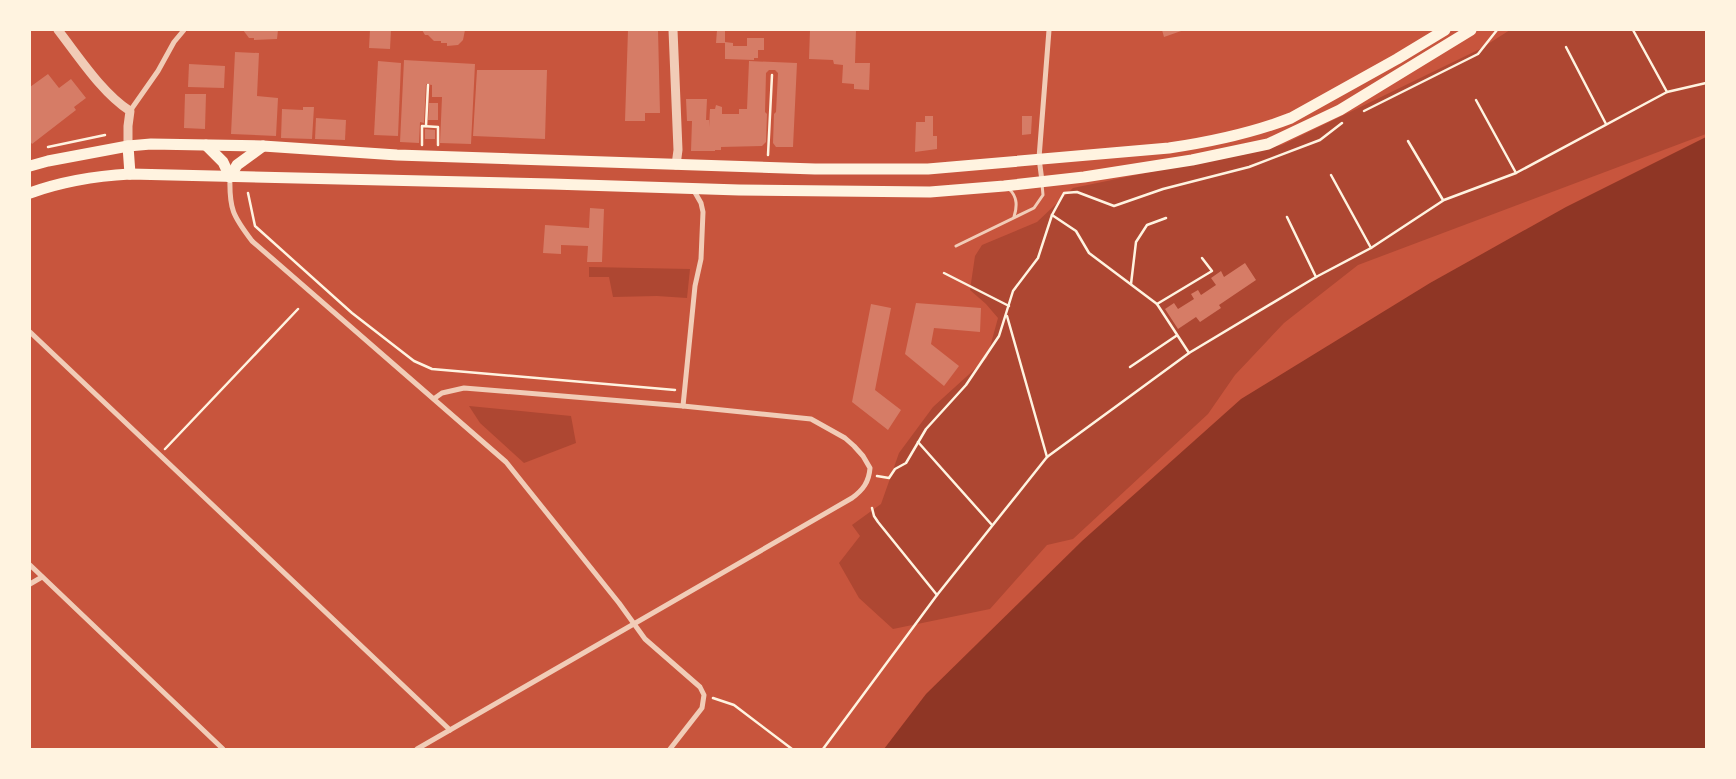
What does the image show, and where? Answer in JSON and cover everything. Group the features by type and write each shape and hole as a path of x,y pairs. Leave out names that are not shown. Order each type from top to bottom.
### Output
{"main road":[{"path":"30,166 128,146 206,144 397,155 806,169 928,169 1169,148 1203,143 1276,124 1291,118 1389,64 1445,30"},
{"path":"30,193 80,179 130,174 930,192 1042,182 1192,160 1268,144 1340,110 1471,30"},
{"path":"206,144 223,162 230,176"},
{"path":"128,146 130,174"},
{"path":"230,176 237,165 263,146"}],"street":[{"path":"58,30 107,91 116,101 130,111"},
{"path":"128,146 130,111 153,80 174,42 184,30"},
{"path":"673,30 678,150 676,165"},
{"path":"1042,182 1039,158 1049,30"},
{"path":"230,176 231,208 252,241 506,462 644,639 700,687 704,695 702,708 670,749"},
{"path":"683,406 695,286 701,259 703,212 701,203 693,188"},
{"path":"30,332 450,730"},
{"path":"417,749 859,493 867,484 870,473 868,462 854,446 845,438 811,420 683,406 464,388 442,393 434,398"},
{"path":"30,565 223,749"},
{"path":"30,584 42,577"}],"lane":[{"path":"956,246 1034,208 1040,202 1043,195 1042,182"},
{"path":"1004,186 1013,193 1016,201 1014,218"}],"path":[{"path":"1364,111 1478,54 1497,30"},
{"path":"1633,30 1667,92"},
{"path":"1566,47 1606,124"},
{"path":"768,157 772,75"},
{"path":"823,749 937,596 1047,457 1189,353 1316,277 1371,248 1444,200 1516,173 1667,92 1706,83"},
{"path":"426,126 428,84"},
{"path":"1476,100 1516,173"},
{"path":"870,473 889,478 895,468 906,464 926,429 966,385 999,336 1013,291 1038,258 1052,215 1064,193 1077,192 1114,206 1163,190 1249,167 1320,140 1346,120"},
{"path":"422,144 422,126 438,127 438,146"},
{"path":"39,150 105,135"},
{"path":"1408,141 1444,200"},
{"path":"1331,175 1371,248"},
{"path":"248,193 255,226 352,312 414,361 422,365 432,368 679,391"},
{"path":"1052,215 1076,231 1089,253 1157,304 1189,353"},
{"path":"1287,217 1316,277"},
{"path":"1131,284 1136,242 1146,225 1166,218"},
{"path":"1157,304 1212,271 1202,258"},
{"path":"944,273 1009,306"},
{"path":"160,455 298,309"},
{"path":"1007,314 1047,457"},
{"path":"1130,367 1177,335"},
{"path":"918,442 992,525"},
{"path":"872,508 878,522 937,596"},
{"path":"704,695 734,705 792,749"}],"shaded area":[{"path":"1510,30 1706,30 1706,134 1358,265 1284,323 1235,375 1208,414 1073,539 1047,545 990,609 893,629 859,598 839,563 860,536 852,525 881,504 899,453 933,407 987,358 998,318 970,290 975,256 982,245 1037,222 1073,188 1282,145 1480,49"},
{"path":"1706,137 1706,749 884,749 926,694 1082,541 1241,399 1430,283 1566,207"},
{"path":"589,267 690,269 687,298 657,296 613,297 609,277 589,277"},
{"path":"469,406 571,416 576,443 524,463 480,423"}],"building":[{"path":"243,30 278,30 277,39 254,40 254,38 249,38"},
{"path":"370,30 391,30 390,49 369,48"},
{"path":"422,30 465,30 463,40 458,45 447,46 447,43 434,41 428,35 425,35"},
{"path":"628,30 658,30 660,113 645,113 645,121 625,121"},
{"path":"717,30 725,30 725,43 716,43"},
{"path":"810,30 856,30 855,63 870,63 869,90 854,89 854,84 842,83 843,65 834,64 833,60 809,59"},
{"path":"1162,30 1184,30 1164,37"},
{"path":"747,38 764,38 764,50 758,50 758,58 754,58 754,60 725,59 725,42 733,43 733,46 747,46"},
{"path":"235,52 259,53 257,96 278,98 276,136 231,134"},
{"path":"404,60 475,64 471,144 440,143 442,97 432,97 432,85 426,84 424,123 420,122 419,143 400,142"},
{"path":"378,61 401,63 398,136 374,135"},
{"path":"749,61 797,63 793,147 776,147 773,143 778,73 775,70 769,70 766,73 766,142 762,146 721,147 721,150 715,151 691,151 692,121 687,121 686,99 707,99 706,120 709,120 709,127 710,109 715,109 716,105 722,107 722,114 739,114 739,109 747,109"},
{"path":"189,64 225,66 224,88 188,87"},
{"path":"477,70 547,70 545,139 473,136"},
{"path":"48,74 59,88 71,79 86,98 74,107 76,110 32,144 30,141 30,87"},
{"path":"185,94 206,94 205,129 184,128"},
{"path":"429,103 438,103 438,120 428,120"},
{"path":"303,107 314,107 312,139 281,138 282,109 303,110"},
{"path":"925,116 933,116 933,136 937,136 937,149 915,152 916,122 925,122"},
{"path":"1022,116 1032,116 1031,134 1022,135"},
{"path":"316,118 346,120 345,140 315,139"},
{"path":"425,129 435,130 435,139 425,139"},
{"path":"590,208 604,209 602,262 587,262 588,246 561,245 561,254 543,253 545,225 589,228"},
{"path":"1245,263 1256,280 1219,305 1221,308 1200,322 1196,317 1178,329 1165,309 1174,303 1178,309 1194,299 1191,294 1198,290 1201,295 1216,285 1211,278 1221,271 1224,277"},
{"path":"916,303 981,308 980,332 934,328 931,344 959,366 944,386 905,354"},
{"path":"871,304 891,308 875,390 901,410 888,430 852,402"}]}
